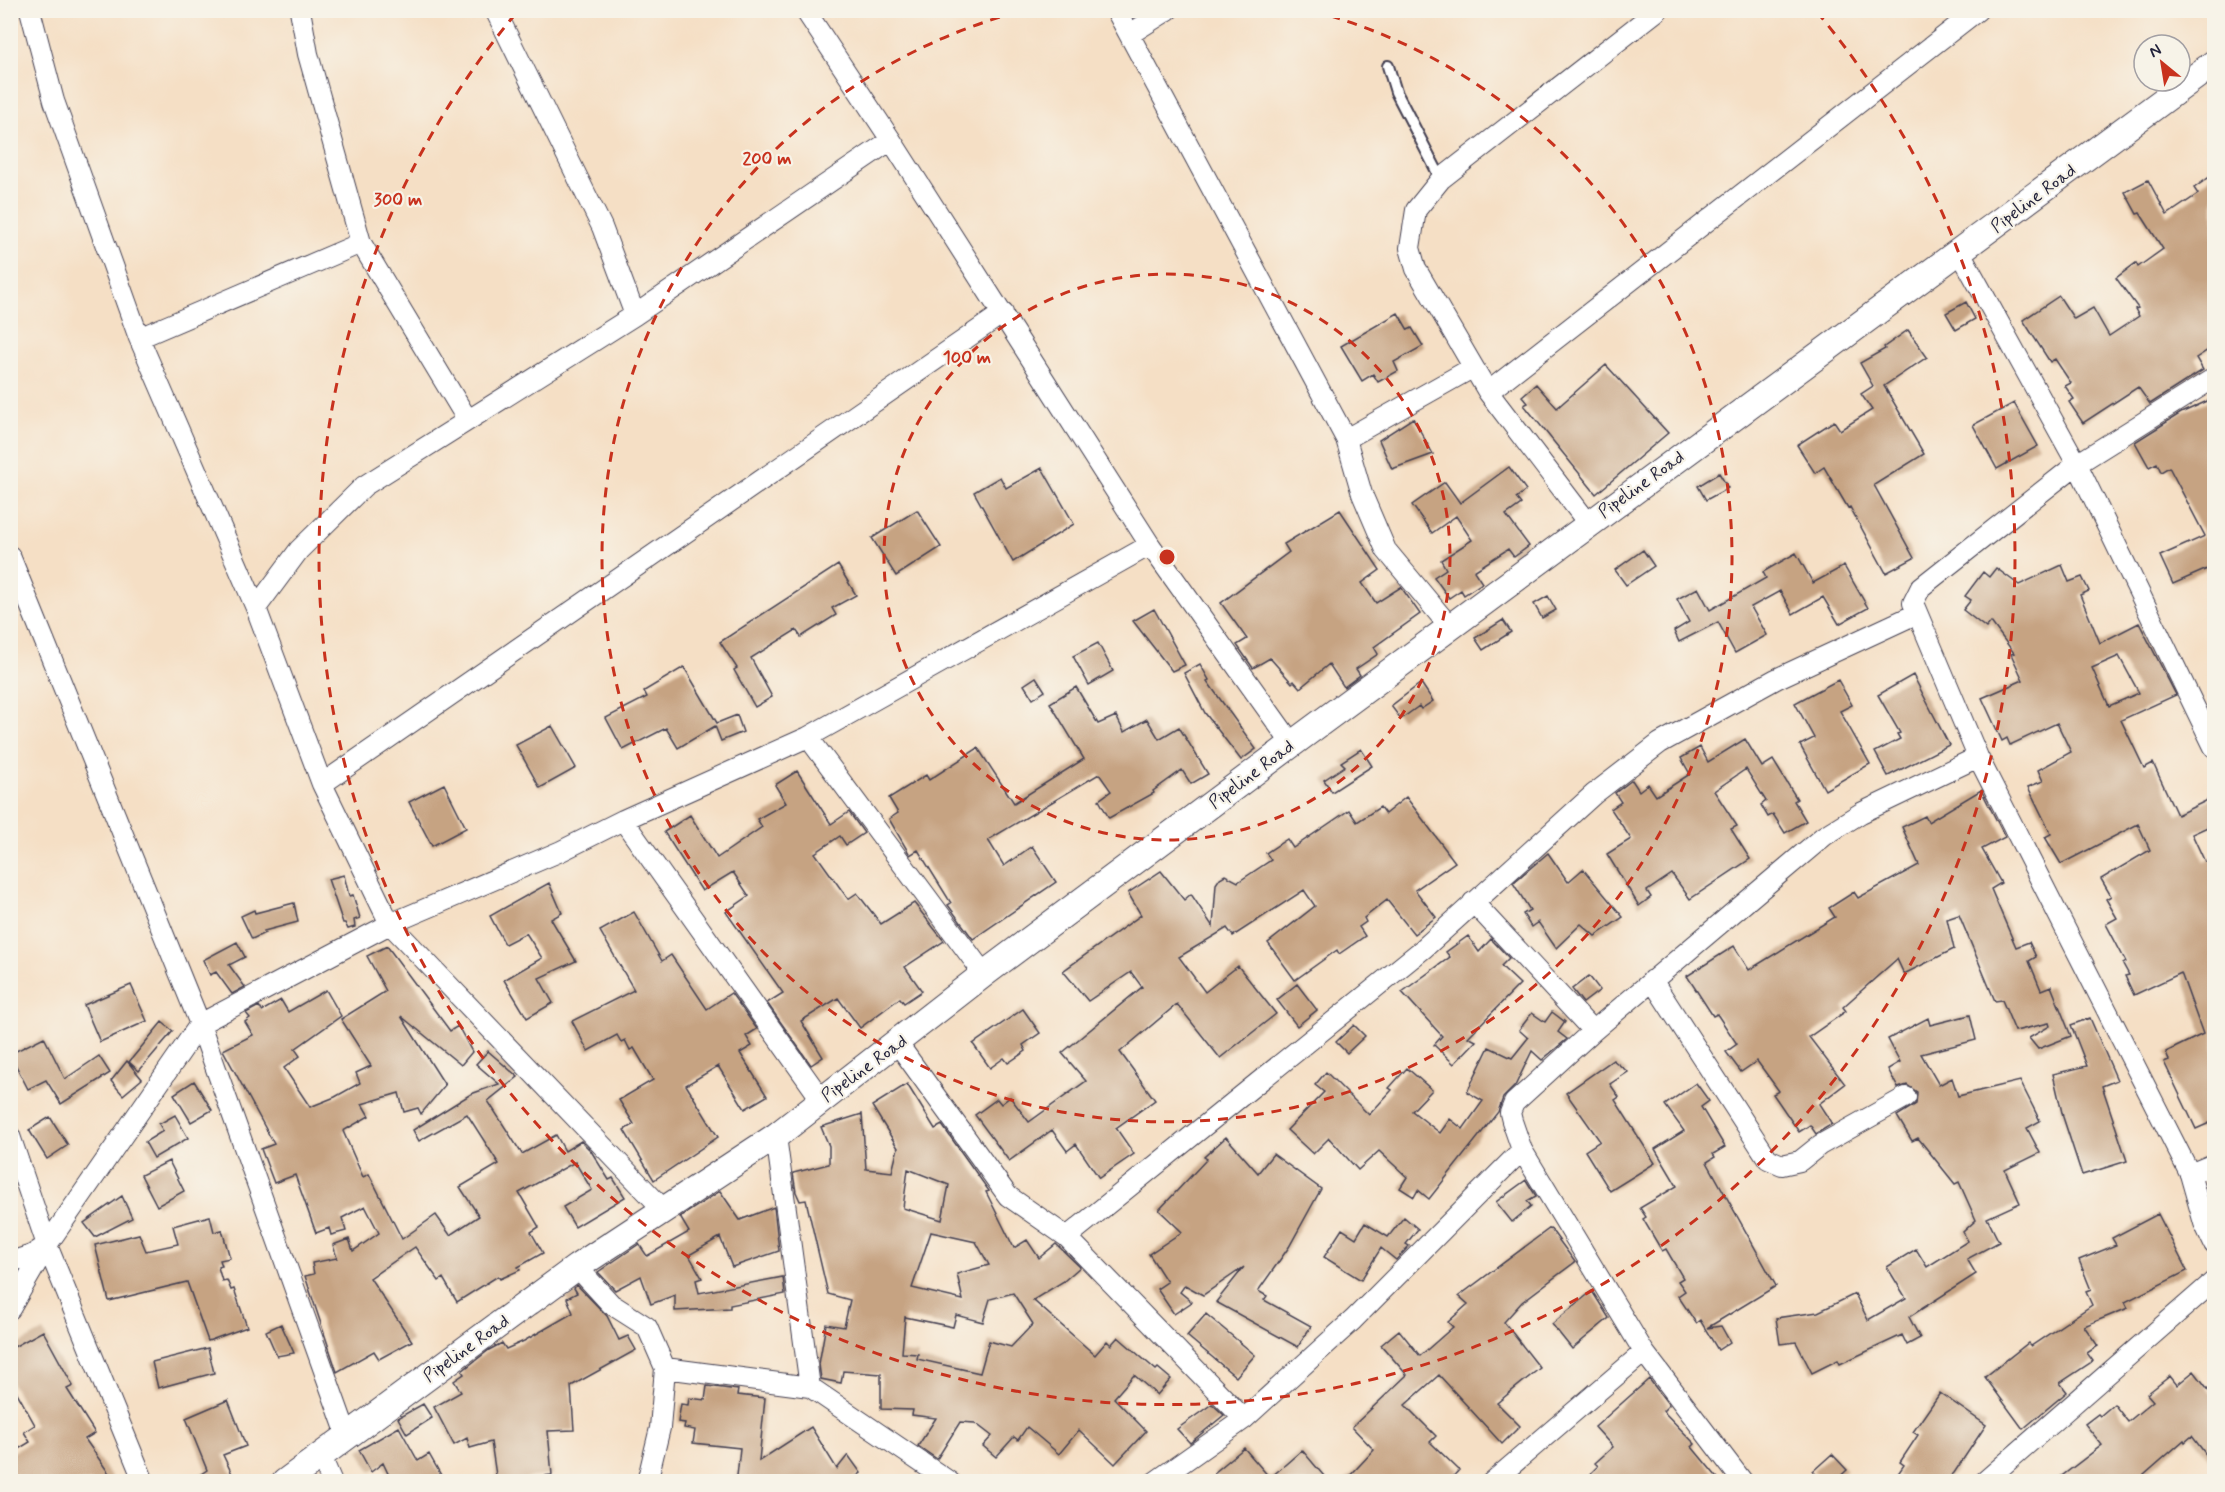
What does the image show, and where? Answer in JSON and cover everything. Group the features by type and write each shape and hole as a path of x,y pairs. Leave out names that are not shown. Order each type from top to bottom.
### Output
{"street":[{"path":"300,10 308,54 361,243 467,419"},
{"path":"495,10 602,228 635,315"},
{"path":"805,10 1003,313 1150,545 1292,744"},
{"path":"1116,10 1346,439 1362,494 1386,550 1450,627"},
{"path":"1130,34 1168,10"},
{"path":"1588,523 1472,368 1416,269 1410,248 1416,210 1441,178 1658,10"},
{"path":"1488,392 1978,10"},
{"path":"32,12 54,101 139,338 256,608 322,784 390,924 664,1210"},
{"name":"Pipeline Road","path":"285,1482 577,1267 776,1136 821,1099 898,1044 984,974 1588,523 1960,252 2214,63"},
{"path":"256,608 299,550 364,486 635,315 891,140"},
{"path":"139,338 361,243"},
{"path":"1960,252 2077,464 2214,747"},
{"path":"322,784 1003,313"},
{"path":"1346,439 1472,368"},
{"path":"2214,378 2077,464 1921,587 1913,603 1978,758 2190,1174 2204,1223 2214,1244"},
{"path":"10,1309 47,1245 201,1024 390,924 561,851 623,820 808,737 1150,545"},
{"path":"10,556 201,1024 347,1435"},
{"path":"1067,1237 1414,956 1543,843 1594,794 1660,743 1776,679 1916,614"},
{"path":"808,737 984,974"},
{"path":"1743,1482 1644,1352 1522,1150 1510,1113 1514,1103 1593,1030 1824,836 1861,813 1978,758"},
{"path":"623,820 821,1099"},
{"path":"1473,902 1593,1030"},
{"path":"1652,980 1768,1159 1782,1165 1800,1161 1820,1145 1906,1096"},
{"path":"898,1044 1008,1196 1067,1237 1244,1419"},
{"path":"10,1136 47,1245 144,1482"},
{"path":"776,1136 810,1387"},
{"path":"1155,1482 1244,1419 1353,1320 1522,1150"},
{"path":"2190,1174 2214,1164"},
{"path":"10,1262 32,1255 47,1245"},
{"path":"577,1267 611,1304 647,1327 665,1368 660,1428 647,1482"},
{"path":"1984,1482 2214,1281"},
{"path":"1492,1482 1644,1352"},
{"path":"665,1368 810,1387 950,1482"},
{"path":"320,1454 332,1482"}],"lane":[{"path":"1388,66 1396,92 1441,178"}],"building":[{"path":"2214,174 2214,346 2196,358 2203,370 2150,404 2138,387 2083,423 2069,402 2074,399 2065,386 2071,383 2055,359 2050,362 2023,320 2059,296 2074,319 2093,308 2109,336 2139,316 2135,309 2138,308 2116,278 2136,263 2138,267 2163,249 2140,213 2137,214 2125,192 2148,180 2167,215 2198,194 2194,188"},
{"path":"1966,302 1975,319 1956,330 1946,313"},
{"path":"1398,313 1408,330 1412,328 1423,346 1394,362 1398,371 1378,382 1373,374 1362,381 1341,346"},
{"path":"1908,330 1927,357 1884,386 1924,454 1874,485 1914,558 1886,573 1850,507 1848,508 1824,467 1815,473 1797,445 1834,421 1840,430 1872,410 1861,394 1873,386 1860,363 1885,349 1884,347"},
{"path":"1606,365 1668,433 1596,494 1524,405 1528,403 1522,396 1536,384 1557,408"},
{"path":"2214,398 2214,566 2173,584 2160,556 2205,536 2169,467 2161,472 2157,463 2149,467 2135,442 2181,413"},
{"path":"2014,403 2038,446 1997,469 1973,425"},
{"path":"1413,418 1433,454 1392,469 1379,440"},
{"path":"1509,467 1526,490 1516,498 1521,504 1506,515 1529,546 1514,557 1508,549 1474,571 1482,583 1464,595 1461,590 1449,598 1434,577 1446,569 1441,560 1472,540 1456,516 1432,533 1412,505 1445,482 1460,503"},
{"path":"1042,468 1074,524 1013,562 974,492 1000,477 1006,488"},
{"path":"1719,473 1728,488 1706,500 1698,486"},
{"path":"917,510 941,547 896,576 872,538"},
{"path":"1340,510 1380,570 1362,583 1376,603 1401,587 1420,614 1374,647 1378,654 1356,669 1360,675 1344,687 1329,664 1300,688 1294,681 1292,683 1270,658 1253,668 1237,645 1247,639 1221,603 1289,552 1284,544"},
{"path":"1643,550 1654,566 1626,585 1615,570"},
{"path":"1796,553 1813,583 1844,566 1868,608 1839,624 1823,597 1793,614 1780,591 1751,607 1767,635 1735,653 1718,622 1679,642 1674,631 1689,622 1677,599 1698,588 1710,610 1766,578 1763,572"},
{"path":"838,565 856,595 832,608 836,615 801,637 796,630 751,658 772,697 755,707 734,670 737,668 720,642"},
{"path":"2062,565 2069,582 2082,577 2089,591 2080,595 2100,643 2139,623 2176,695 2121,720 2144,768 2153,763 2177,815 2214,797 2214,824 2192,834 2205,862 2214,857 2214,1121 2196,1129 2164,1062 2169,1060 2166,1052 2203,1034 2181,973 2134,995 2125,976 2129,975 2123,964 2126,962 2106,924 2117,918 2106,899 2111,896 2101,879 2150,850 2138,824 2061,864 2045,837 2051,834 2028,787 2043,781 2038,770 2071,752 2057,723 2010,745 2007,738 2002,741 1982,698 2023,680 2011,654 2014,653 1991,622 1986,628 1963,610 1971,600 1965,596 1983,572 1989,577 1996,568 2019,585","holes":["2119,656 2139,693 2109,706 2092,668"]},
{"path":"1548,596 1556,610 1542,618 1534,604"},
{"path":"1154,609 1185,665 1172,671 1133,621"},
{"path":"1503,620 1511,632 1483,650 1475,638"},
{"path":"1098,643 1113,671 1089,685 1073,656"},
{"path":"1200,664 1209,680 1207,681 1256,749 1241,760 1205,713 1184,673"},
{"path":"684,667 717,723 737,715 743,732 721,741 715,726 678,748 666,728 623,750 606,718 647,697 644,691"},
{"path":"1913,675 1949,745 1888,776 1875,752 1900,739 1897,734 1900,733 1878,695"},
{"path":"1036,677 1045,691 1033,699 1024,685"},
{"path":"1838,680 1852,705 1840,711 1870,764 1825,790 1800,745 1814,738 1795,703"},
{"path":"1421,683 1433,701 1421,709 1419,706 1401,719 1391,706"},
{"path":"1076,687 1098,724 1116,716 1124,732 1147,719 1159,739 1179,727 1208,774 1191,784 1182,770 1153,791 1154,793 1109,818 1099,800 1111,791 1099,774 988,840 1004,866 1032,846 1056,882 973,939 948,905 951,903 918,850 910,855 889,819 898,813 889,798 926,775 929,780 978,748 1014,803 1084,759 1050,703"},
{"path":"552,726 576,768 540,788 516,745"},
{"path":"1745,739 1762,767 1773,760 1797,799 1794,801 1806,821 1785,833 1773,814 1768,817 1761,805 1766,801 1746,769 1714,791 1737,826 1731,829 1750,859 1690,899 1672,874 1647,891 1651,897 1639,906 1607,854 1631,839 1611,809 1621,802 1615,793 1632,780 1639,791 1648,784 1656,796 1690,774 1681,758 1700,747 1708,762"},
{"path":"1361,749 1372,766 1332,792 1324,780 1345,766 1341,762"},
{"path":"797,771 831,824 849,812 864,833 846,845 840,836 815,853 848,899 857,893 881,924 914,903 944,941 905,967 922,991 904,1003 900,998 860,1028 838,998 801,1021 823,1057 811,1065 767,1003 783,993 726,912 749,896 733,872 702,891 664,832 690,815 717,858 762,827 757,819 786,803 775,785"},
{"path":"444,784 466,828 432,846 409,802"},
{"path":"1981,790 2005,837 1982,849 2001,883 1991,889 2016,947 2029,942 2036,957 2029,961 2041,990 2051,986 2071,1036 2038,1049 2029,1038 2050,1026 2049,1023 2015,1031 2002,1000 1995,1001 1959,915 1947,919 1954,949 1904,974 1897,959 1843,1007 1846,1011 1809,1037 1845,1084 1819,1104 1832,1124 1816,1134 1810,1125 1799,1132 1773,1094 1779,1091 1757,1061 1741,1072 1726,1052 1737,1044 1717,1014 1713,1016 1687,976 1734,946 1749,970 1835,917 1829,908 1854,892 1858,898 1919,865 1902,827 1925,816 1928,822"},
{"path":"1406,797 1455,862 1415,890 1436,917 1414,934 1387,900 1364,918 1366,922 1359,927 1365,936 1339,954 1337,950 1295,980 1268,943 1315,906 1304,890 1233,936 1227,928 1179,957 1205,992 1238,966 1276,1014 1220,1058 1177,1004 1120,1052 1155,1100 1116,1128 1134,1154 1099,1178 1076,1144 1067,1151 1052,1130 1009,1161 975,1115 997,1099 1001,1104 1010,1097 1029,1122 1086,1081 1062,1053 1142,987 1131,972 1088,1001 1063,971 1141,915 1128,893 1161,871 1184,900 1191,894 1213,927 1216,884 1220,878 1225,875 1238,882 1271,860 1266,853 1287,839 1293,848 1349,810 1357,822 1380,807 1385,814"},
{"path":"1548,853 1568,882 1583,869 1623,917 1595,936 1581,924 1556,948 1538,922 1531,927 1523,914 1530,910 1513,883"},
{"path":"344,875 349,896 353,895 360,918 354,920 355,927 348,929 343,923 328,879"},
{"path":"549,883 562,913 551,919 576,961 539,978 553,1003 527,1018 504,980 542,958 526,933 505,944 490,916"},
{"path":"294,903 298,922 264,931 265,933 252,939 241,916 254,910 255,913"},
{"path":"634,912 662,961 671,955 707,1009 731,993 757,1029 746,1036 752,1046 740,1053 767,1096 745,1109 718,1066 686,1085 718,1137 654,1180 624,1130 634,1124 619,1100 653,1080 634,1048 630,1050 625,1040 621,1042 617,1035 588,1051 572,1021 634,990 600,931"},
{"path":"1468,936 1479,952 1491,939 1509,958 1501,966 1520,984 1468,1037 1476,1041 1454,1064 1434,1045 1442,1036 1402,992 1450,957 1446,952"},
{"path":"237,942 245,957 229,965 245,987 232,994 216,972 210,975 203,960"},
{"path":"387,946 450,1031 458,1026 472,1052 461,1065 401,1016 445,1085 421,1114 418,1108 404,1112 399,1093 362,1104 369,1116 343,1131 363,1177 369,1174 402,1239 436,1215 450,1235 479,1216 460,1187 499,1164 467,1114 419,1141 413,1130 471,1094 499,1084 476,1064 488,1051 518,1077 488,1101 522,1154 556,1135 565,1151 581,1141 591,1151 609,1180 613,1178 625,1197 575,1227 563,1207 592,1190 575,1162 519,1193 539,1227 531,1232 543,1253 518,1267 520,1270 500,1279 498,1276 457,1302 443,1278 439,1281 415,1247 370,1278 412,1341 379,1359 374,1351 337,1372 305,1276 314,1274 312,1263 337,1258 333,1245 349,1239 353,1251 379,1233 365,1206 342,1218 346,1231 331,1235 329,1228 316,1233 295,1175 274,1183 261,1149 274,1144 223,1050 253,1035 245,1022 250,1018 246,1013 259,1006 262,1011 281,1000 288,1012 326,990 341,1016 295,1049 300,1056 284,1068 310,1107 335,1097 360,1083 356,1073 371,1066 341,1019 386,991 367,956"},
{"path":"1589,976 1600,990 1583,1003 1572,989"},
{"path":"1297,984 1317,1010 1297,1026 1277,1000"},
{"path":"131,985 147,1021 100,1042 84,1005"},
{"path":"1023,1009 1040,1033 1023,1045 1026,1051 1008,1063 1004,1058 990,1068 973,1044"},
{"path":"1552,1012 1565,1022 1558,1032 1567,1039 1542,1060 1532,1051 1515,1086 1503,1098 1498,1112 1429,1199 1418,1190 1414,1197 1400,1188 1407,1177 1379,1151 1358,1170 1329,1138 1313,1154 1287,1130 1324,1092 1315,1085 1326,1072 1369,1115 1392,1090 1389,1088 1407,1068 1432,1090 1412,1111 1440,1133 1450,1119 1463,1129 1483,1101 1467,1092 1489,1047 1512,1058 1528,1038 1519,1030 1532,1013 1545,1022"},
{"path":"1970,1015 1976,1040 1921,1054 1939,1085 1952,1078 1958,1096 2020,1081 2040,1121 2027,1128 2040,1153 2005,1170 2020,1203 1987,1218 1999,1242 1967,1259 1976,1274 1909,1317 1920,1338 1907,1345 1902,1335 1840,1364 1838,1360 1812,1373 1796,1342 1780,1344 1776,1318 1818,1312 1855,1294 1868,1320 1906,1298 1887,1267 1916,1249 1927,1267 1968,1241 1963,1232 1976,1220 1959,1182 1955,1184 1918,1138 1912,1141 1897,1116 1916,1104 1917,1092 1907,1085 1898,1088 1888,1069 1900,1062 1888,1039 1928,1018 1930,1025"},
{"path":"2090,1018 2117,1080 2102,1086 2127,1161 2082,1175 2063,1117 2053,1074 2087,1066 2071,1025"},
{"path":"162,1022 173,1031 139,1071 129,1062"},
{"path":"1354,1025 1365,1036 1347,1053 1336,1042"},
{"path":"44,1037 65,1079 99,1056 110,1073 61,1104 46,1080 28,1089 10,1054"},
{"path":"1613,1060 1628,1072 1610,1084 1619,1097 1615,1100 1655,1163 1610,1191 1585,1151 1600,1141 1566,1093"},
{"path":"127,1061 142,1079 123,1095 111,1081"},
{"path":"194,1081 212,1110 191,1122 174,1094"},
{"path":"1696,1083 1709,1101 1701,1107 1725,1147 1713,1154 1715,1157 1707,1162 1776,1286 1707,1328 1721,1326 1730,1342 1718,1350 1700,1320 1696,1323 1678,1296 1685,1291 1678,1281 1683,1278 1666,1249 1662,1251 1643,1219 1646,1217 1640,1208 1677,1186 1655,1149 1684,1131 1665,1105"},
{"path":"907,1084 935,1129 942,1125 989,1191 986,1192 1014,1248 1027,1240 1039,1258 1056,1244 1080,1267 1064,1281 1033,1300 1095,1355 1107,1341 1111,1345 1118,1337 1156,1370 1158,1368 1171,1379 1157,1395 1134,1375 1114,1398 1146,1431 1115,1464 1079,1430 1059,1454 1027,1427 1018,1440 1014,1437 996,1457 983,1446 992,1436 975,1423 960,1422 937,1459 918,1446 936,1418 912,1415 913,1410 881,1409 881,1374 843,1371 841,1383 821,1379 819,1364 826,1324 844,1327 850,1300 828,1294 806,1200 800,1201 793,1173 829,1164 829,1146 821,1127 862,1114 866,1169 892,1172 898,1148 872,1106","holes":["908,1169 949,1185 942,1220 903,1208","931,1232 976,1242 989,1265 957,1274 963,1300 912,1288","1013,1293 1033,1324 1011,1347 989,1341 980,1373 917,1359 918,1354 902,1353 905,1317 953,1327 956,1315 983,1322 990,1299"]},
{"path":"175,1115 188,1138 154,1158 145,1142 163,1131 159,1124"},
{"path":"50,1117 68,1145 47,1159 29,1130"},
{"path":"1226,1137 1258,1173 1273,1154 1321,1189 1289,1247 1258,1291 1267,1296 1264,1300 1311,1326 1298,1347 1216,1302 1244,1267 1203,1295 1185,1285 1180,1292 1192,1302 1174,1314 1157,1289 1167,1282 1149,1254 1182,1232 1159,1210 1207,1159 1204,1157"},
{"path":"169,1161 184,1191 157,1206 141,1175"},
{"path":"1526,1180 1536,1196 1527,1201 1531,1206 1512,1222 1496,1202"},
{"path":"720,1191 740,1220 774,1207 779,1251 732,1267 720,1237 689,1255 702,1278 696,1280 699,1293 783,1277 785,1294 730,1305 730,1308 675,1311 675,1295 651,1304 641,1276 615,1290 598,1272 639,1244 647,1256 689,1232 680,1217"},
{"path":"122,1196 132,1218 95,1237 84,1223"},
{"path":"2158,1214 2187,1271 2125,1302 2128,1308 2084,1326 2098,1346 2087,1353 2093,1361 2060,1383 2067,1392 2023,1429 1985,1377 2028,1343 2031,1346 2092,1305 2086,1292 2091,1290 2079,1260 2116,1245 2112,1238"},
{"path":"210,1216 214,1232 222,1230 230,1258 220,1260 222,1266 218,1267 222,1281 227,1280 231,1290 234,1289 247,1327 208,1341 187,1282 109,1301 95,1245 139,1234 146,1251 178,1244 173,1226"},
{"path":"1404,1217 1418,1229 1406,1244 1409,1246 1396,1260 1381,1248 1361,1280 1324,1257 1342,1229 1356,1238 1365,1223 1388,1237"},
{"path":"1550,1228 1575,1262 1522,1302 1504,1322 1540,1368 1497,1403 1520,1426 1502,1444 1439,1375 1405,1405 1436,1436 1430,1442 1459,1470 1448,1482 1344,1482 1374,1450 1352,1427 1407,1375 1381,1345 1399,1330 1420,1356 1453,1327 1448,1322 1468,1304 1459,1296"},
{"path":"577,1285 607,1316 619,1340 628,1336 636,1350 571,1386 574,1430 548,1431 552,1475 526,1478 527,1482 497,1482 491,1442 470,1448 467,1438 454,1445 434,1407 461,1392 454,1381 464,1374 462,1371 489,1350 502,1343 506,1349 573,1313 567,1298 577,1293 574,1288"},
{"path":"1592,1291 1609,1318 1572,1349 1552,1324"},
{"path":"1206,1314 1255,1355 1236,1377 1187,1336"},
{"path":"281,1324 294,1353 277,1356 266,1331"},
{"path":"43,1331 73,1386 67,1389 95,1433 85,1439 115,1482 10,1482 10,1454 30,1442 24,1432 35,1425 10,1380 10,1349"},
{"path":"208,1348 214,1373 158,1388 152,1362"},
{"path":"2194,1371 2214,1397 2214,1465 2192,1436 2185,1442 2184,1440 2136,1482 2054,1482 2102,1445 2085,1424 2098,1414 2100,1416 2114,1404 2128,1422 2153,1401 2147,1394 2170,1376 2177,1385"},
{"path":"1649,1379 1669,1405 1663,1411 1695,1444 1692,1447 1721,1482 1582,1482 1598,1466 1595,1463 1613,1447 1595,1427"},
{"path":"707,1386 738,1390 737,1395 765,1398 759,1461 811,1427 837,1469 848,1455 861,1473 849,1482 728,1482 737,1476 740,1448 693,1443 695,1430 684,1428 685,1423 678,1422 681,1404 688,1405 689,1398 705,1400"},
{"path":"1940,1393 1986,1425 1954,1473 1944,1482 1906,1482 1897,1475 1904,1465 1900,1462 1918,1435 1913,1432"},
{"path":"228,1400 246,1446 223,1455 233,1476 220,1482 189,1482 207,1470 186,1418"},
{"path":"423,1404 432,1418 407,1434 398,1418"},
{"path":"1212,1404 1224,1415 1190,1443 1177,1429"},
{"path":"399,1427 418,1461 429,1454 442,1477 434,1482 392,1482 383,1463 371,1472 359,1450"},
{"path":"1244,1448 1270,1478 1302,1450 1329,1482 1222,1482 1214,1473"},
{"path":"1832,1454 1847,1470 1834,1482 1822,1482 1813,1471"}]}
